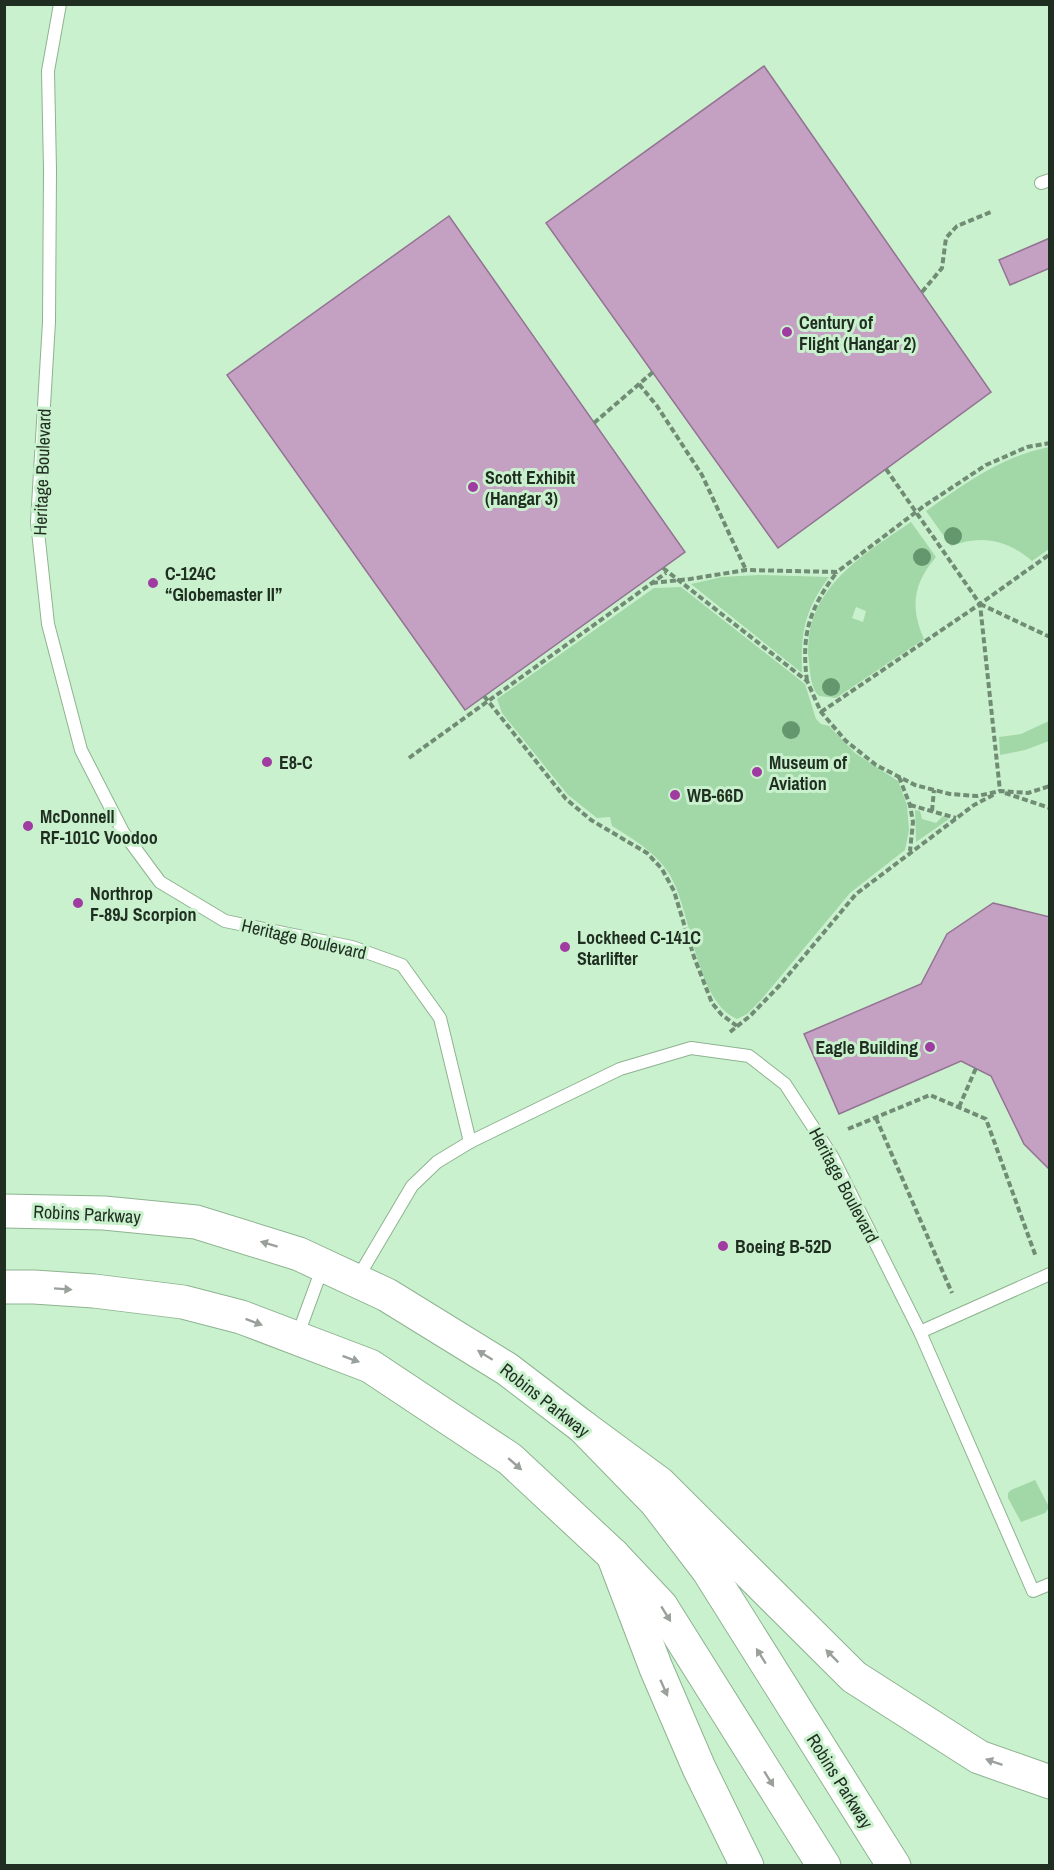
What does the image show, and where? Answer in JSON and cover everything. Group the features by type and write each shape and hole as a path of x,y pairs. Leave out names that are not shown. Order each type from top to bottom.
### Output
{"street":[{"name":"Robins Parkway","path":"4,1211 104,1213 196,1222 299,1254 387,1295 507,1369 583,1427 656,1502 708,1570 894,1866"},
{"path":"4,1287 94,1291 183,1302 241,1317 370,1366 510,1459 613,1555 661,1606 824,1866"},
{"path":"583,1427 659,1483 854,1677 979,1757 1050,1782"},
{"path":"613,1555 656,1668 699,1768 747,1866"}],"lane":[{"name":"Heritage Boulevard","path":"59,5 48,71 49,322 37,522 48,624 81,750 123,832 160,882 225,921 352,947 402,965 440,1018 470,1142 620,1070 690,1048 749,1056 784,1084 832,1156 920,1332 1033,1591 1050,1584"},
{"path":"356,1280 412,1186 437,1162 470,1142"},
{"path":"296,1338 323,1265"},
{"path":"920,1332 1050,1274"}],"path":[{"path":"922,292 942,268 946,238 957,226 991,212"},
{"path":"594,423 653,372"},
{"path":"639,384 657,406 702,475 746,570"},
{"path":"1050,443 1027,447 986,465 916,512 837,572 822,591 805,635 804,661 807,681 821,712 846,741 876,765 915,785 950,794 977,796 1000,791 1028,793 1050,786"},
{"path":"886,469 980,604 1000,791"},
{"path":"821,712 1050,554"},
{"path":"663,568 807,681"},
{"path":"652,583 746,570 837,572"},
{"path":"409,758 666,572"},
{"path":"980,604 1050,637"},
{"path":"484,696 566,799 591,820 646,853 662,869 674,891 694,957 712,1003 722,1016 737,1026"},
{"path":"898,776 910,805 913,822 910,852"},
{"path":"932,811 934,790"},
{"path":"728,1034 750,1016 780,985 856,894 974,806 1000,791 1050,808"},
{"path":"910,805 957,818"},
{"path":"958,1107 976,1068"},
{"path":"848,1129 930,1095 986,1119 1036,1257"},
{"path":"876,1118 952,1293"}],"green space":[{"path":"1049,447 1049,549 1032,561 1013,548 994,541 973,540 951,546 926,511 999,464 1031,451"},
{"path":"911,522 936,557 922,577 916,596 917,616 924,639 836,698 819,696 810,676 809,637 815,615 825,595 838,578 855,563","holes":["856,607 866,611 863,622 852,618"]},
{"path":"758,575 829,577 814,601 806,622 802,645 802,673 691,584 722,577"},
{"path":"681,587 805,684 816,719 821,724 829,726 855,753 898,781 907,805 909,830 905,850 850,893 761,1000 747,1014 737,1019 723,1009 711,993 695,952 683,907 668,872 643,846 612,826 610,817 597,818 568,795 502,713 497,699 654,588"},
{"path":"1049,721 1049,741 1025,750 1000,755 999,737 1021,734"},
{"path":"915,810 920,811 922,819 936,823 943,816 949,819 916,842"},
{"path":"1035,1480 1048,1509 1045,1513 1021,1522 1008,1498 1008,1493"}],"building":[{"name":"Century of Flight (Hangar 2)","path":"764,66 991,392 778,548 546,223"},
{"name":"Scott Exhibit (Hangar 3)","path":"449,216 685,552 465,710 227,375"},
{"path":"1050,238 1050,268 1010,285 999,260"},
{"name":"Eagle Building","path":"993,903 1050,917 1050,1170 1024,1144 991,1076 961,1061 839,1114 804,1034 921,984 947,934"}],"place":[{"name":"Century of Flight (Hangar 2)","path":"787,332"},
{"name":"Scott Exhibit (Hangar 3)","path":"473,487"},
{"name":"C-124C “Globemaster II”","path":"153,583"},
{"name":"E8-C","path":"267,762"},
{"name":"Museum of Aviation","path":"757,772"},
{"name":"WB-66D","path":"675,795"},
{"name":"McDonnell RF-101C Voodoo","path":"28,826"},
{"name":"Northrop F-89J Scorpion","path":"78,903"},
{"name":"Lockheed C-141C Starlifter","path":"565,947"},
{"name":"Eagle Building","path":"930,1047"},
{"name":"Boeing B-52D","path":"723,1246"}]}
